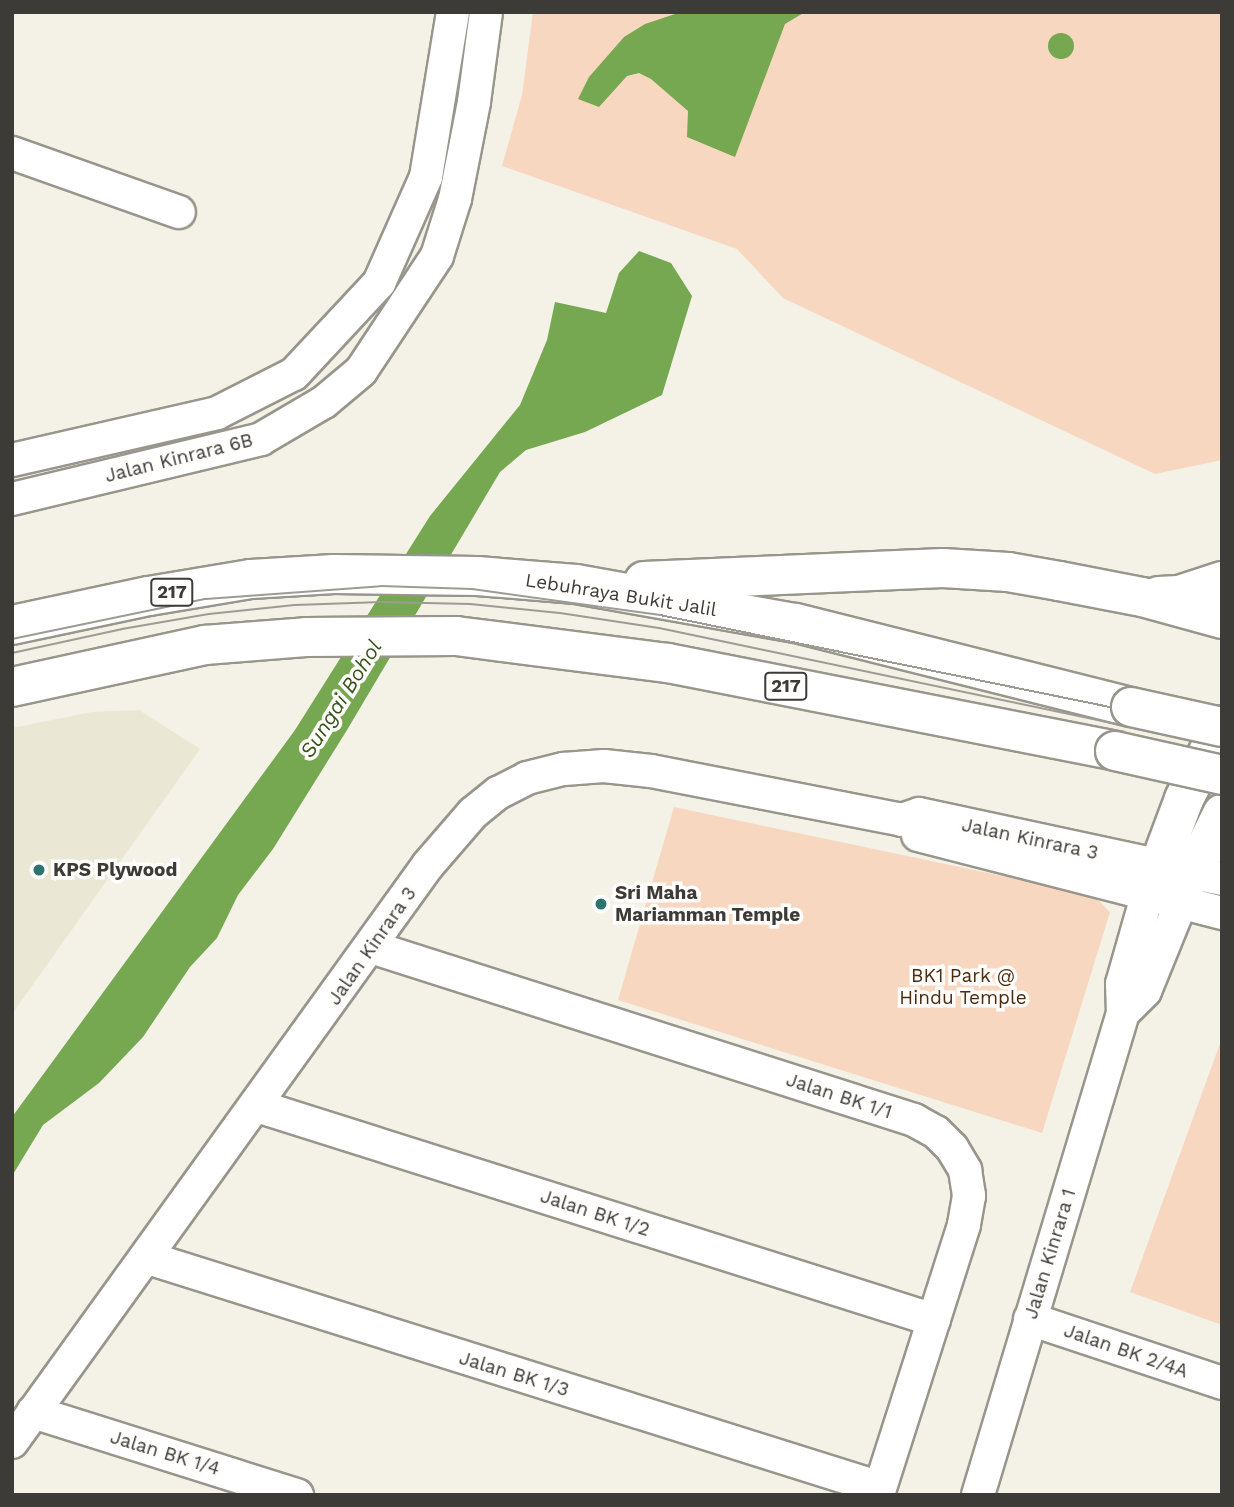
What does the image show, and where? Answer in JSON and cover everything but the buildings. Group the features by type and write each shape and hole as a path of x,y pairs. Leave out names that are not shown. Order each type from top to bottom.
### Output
{"main road":[{"path":"576,584 943,568 1008,572 1142,597 1222,618"},
{"name":"Lebuhraya Bukit Jalil","path":"12,625 149,596 251,579 334,574 477,576 576,584 796,623 1131,707 1222,726"},
{"path":"1142,597 1179,595 1222,581"},
{"name":"217","path":"12,687 205,645 306,636 456,636 668,663 1115,751 1222,775"},
{"path":"1180,884 1184,799 1222,726"},
{"path":"1180,884 1222,814"}],"street":[{"name":"Jalan Kinrara 6B","path":"12,460 217,413 294,374 379,283 426,177 453,12"},
{"name":"Jalan Kinrara 6B","path":"12,499 261,439 324,401 360,371 437,256 458,187 474,102 486,12"},
{"path":"12,153 179,212"},
{"name":"Jalan Kinrara 3","path":"12,1442 148,1258 428,865 473,813 498,793 527,778 564,769 604,766 651,771 902,820 919,814 1180,884 1222,913"},
{"name":"Jalan Kinrara 1","path":"978,1495 1123,1013 1122,984 1180,884"},
{"name":"Jalan BK 1/1","path":"371,947 914,1120 936,1132 953,1149 965,1170 969,1196 964,1225 879,1492"},
{"name":"Jalan BK 1/2","path":"257,1106 934,1320"},
{"name":"Jalan BK 1/3","path":"148,1258 879,1492"},
{"name":"Jalan BK 2/4A","path":"1030,1319 1222,1384"},
{"name":"Jalan BK 1/4","path":"33,1412 297,1495"}],"shaded area":[{"path":"139,710 200,749 12,1014 12,728 92,712"}],"green space":[{"path":"533,12 1222,12 1222,460 1155,474 783,298 737,249 502,166 522,95"},
{"name":"BK1 Park @ Hindu Temple","path":"674,807 1093,895 1110,912 1042,1133 618,1000"},
{"path":"1222,1038 1222,1325 1130,1292"}],"water":[{"path":"681,12 805,12 785,24 735,157 687,137 688,111 651,79 639,73 627,76 599,107 578,99 589,77 624,37 645,24"},
{"path":"1061,33 1070,37 1074,46 1070,55 1061,59 1052,55 1048,46 1052,37"},
{"name":"Sungai Bohol","path":"639,251 671,263 692,296 662,395 585,432 526,450 500,472 347,730 273,849 238,895 217,938 190,967 143,1037 99,1083 43,1125 12,1176 12,1117 295,730 430,516 520,405 547,340 555,302 606,313 619,273"}],"tram line":[{"path":"12,639 206,599 381,586 472,589 660,615 1222,730"},
{"path":"12,653 122,629 209,614 295,605 382,602 470,604 560,613 659,628 1222,746"}],"place":[{"name":"KPS Plywood","path":"39,870"},
{"name":"Sri Maha Mariamman Temple","path":"601,904"}]}
